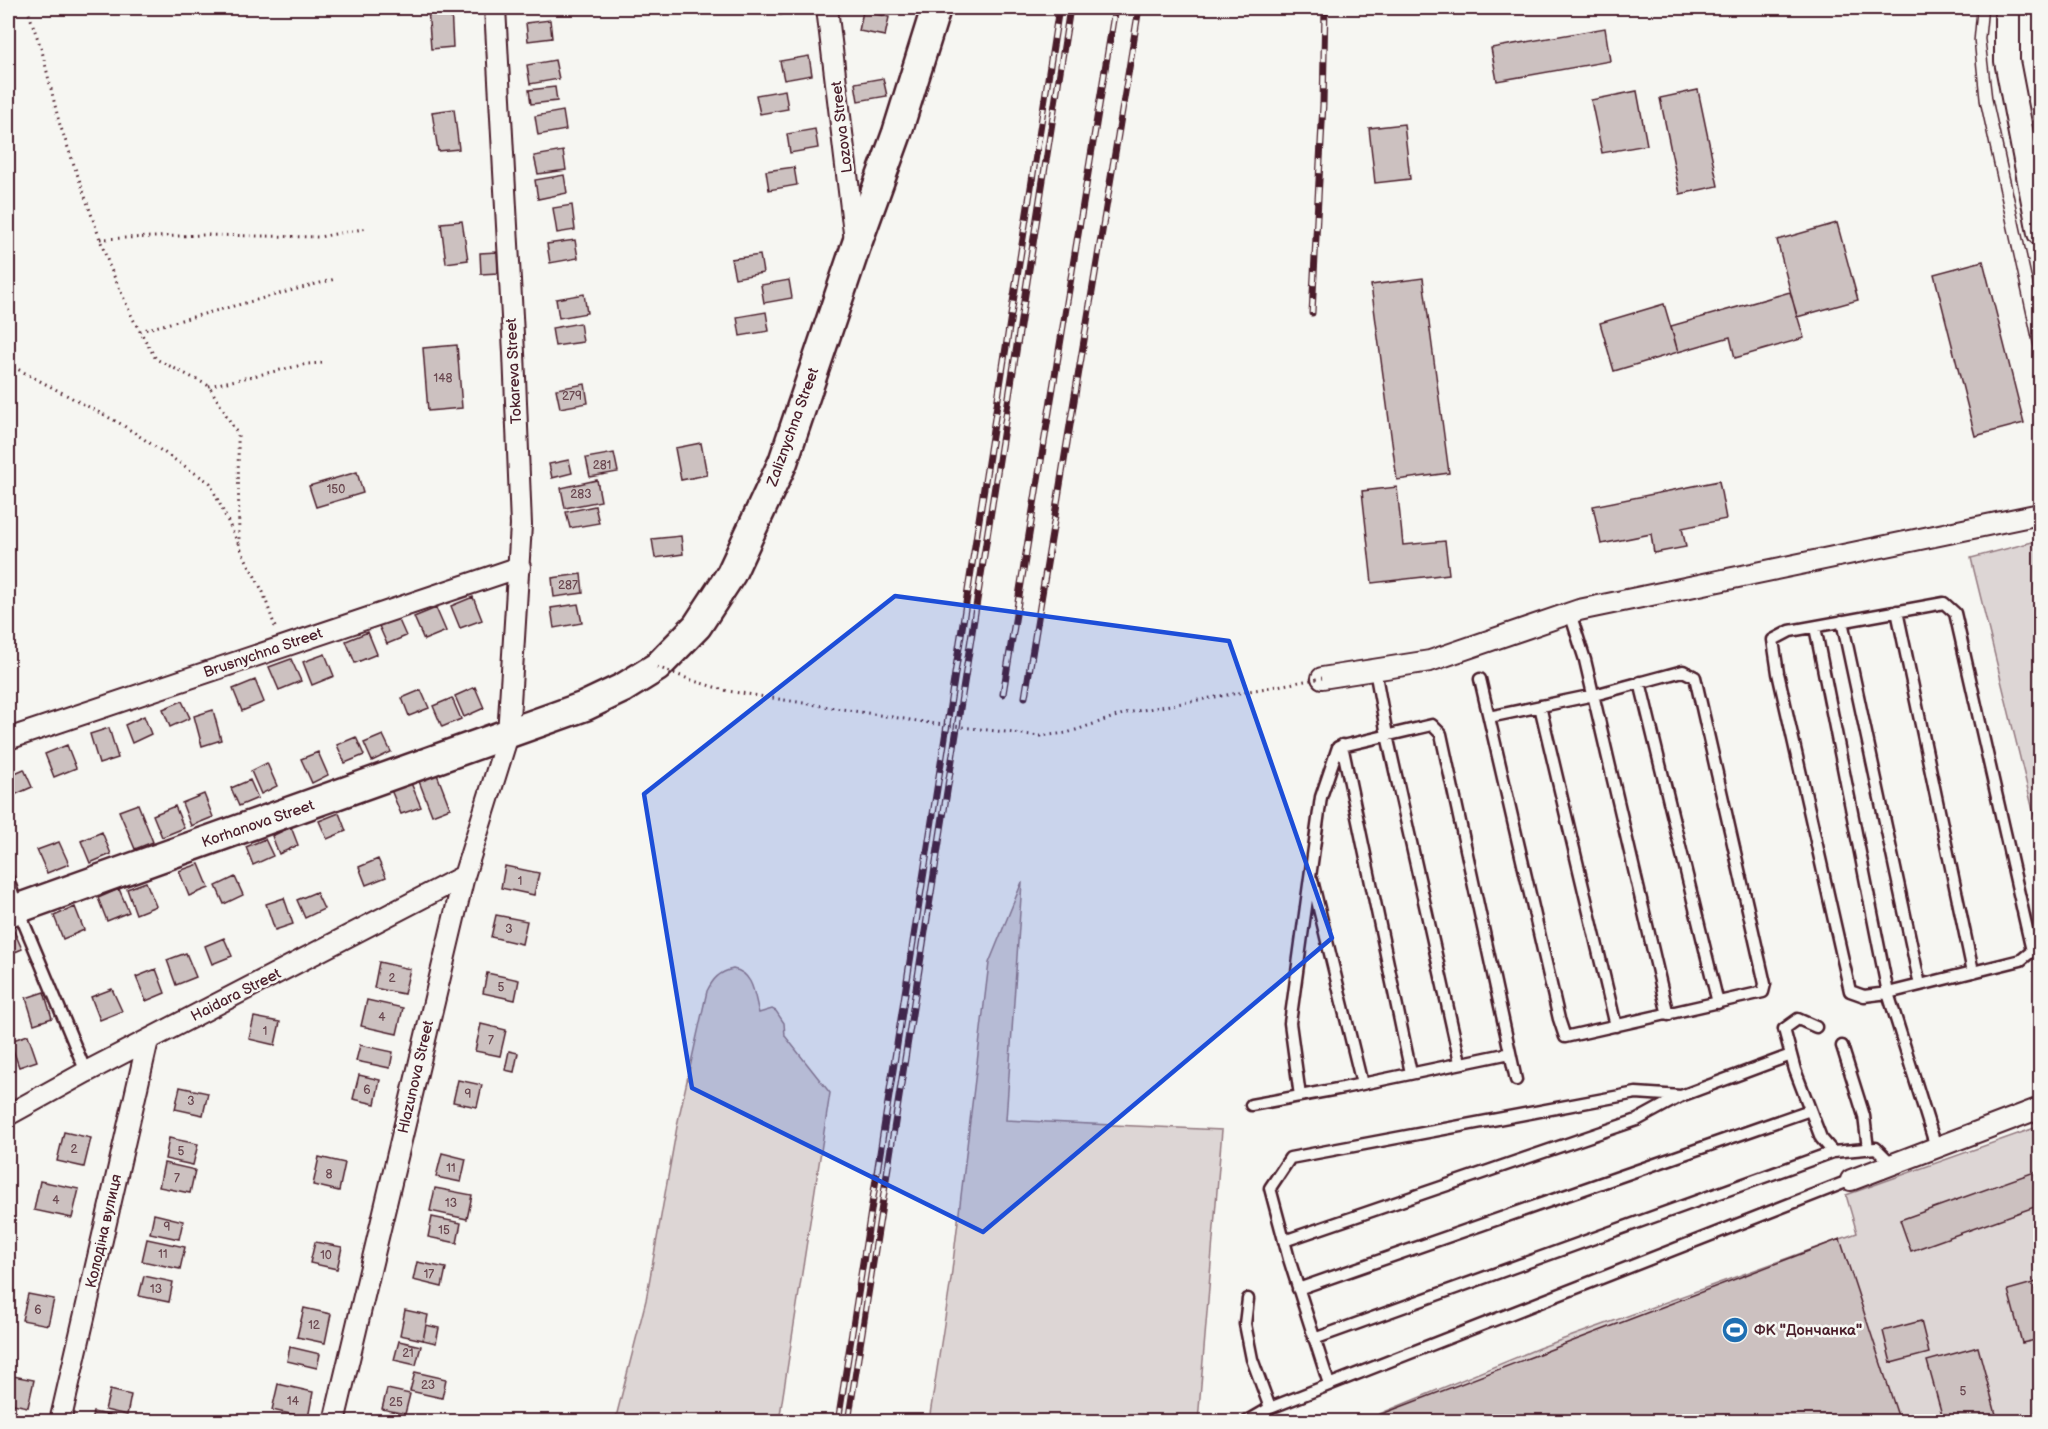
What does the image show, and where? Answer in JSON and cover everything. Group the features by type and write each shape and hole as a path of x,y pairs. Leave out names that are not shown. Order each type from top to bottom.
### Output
{"main road":[{"name":"Zaliznychna Street","path":"508,735 585,706 624,688 657,667 697,626 731,574 783,462 897,133 936,8"},
{"name":"Korhanova Street","path":"13,910 508,735"}],"street":[{"name":"Tokareva Street","path":"495,8 521,525 508,735"},
{"name":"Lozova Street","path":"827,8 856,246"},
{"path":"2007,8 2007,61 2040,233"},
{"path":"1322,678 1430,661 1570,613 2040,514"},
{"name":"Brusnychna Street","path":"8,739 519,567"},
{"name":"Hlazunova Street","path":"334,1422 464,876 508,735"},
{"name":"Haidara Street","path":"8,1115 86,1072 464,876"},
{"name":"Колодіна вулиця","path":"60,1422 148,1041"},
{"path":"1851,1179 2040,1108"}],"lane":[{"path":"1944,603 1955,613 2032,951 2021,960 1888,993 1864,996 1850,991 1778,674 1773,640 1790,632 1842,621 1944,603"},
{"path":"1897,611 1973,972"},
{"path":"1570,613 1593,695 1668,1015"},
{"path":"1842,621 1920,985"},
{"path":"1815,627 1888,993 1936,1147"},
{"path":"1375,670 1387,735 1460,1062"},
{"path":"1480,679 1565,1037 1762,992 1765,984 1695,677 1683,671 1593,695 1490,717"},
{"path":"1640,682 1718,1003"},
{"path":"1540,706 1616,1026"},
{"path":"1300,1096 1290,1023 1321,797 1338,747 1432,725 1441,734 1516,1080"},
{"path":"1342,745 1411,1073"},
{"path":"1310,874 1362,1084"},
{"path":"8,879 13,910 86,1072"},
{"path":"1816,1027 1798,1019 1784,1029 1821,1138 1833,1152"},
{"path":"1842,1046 1864,1116 1868,1149"},
{"path":"1251,1105 1510,1053"},
{"path":"1284,1241 1637,1120 1681,1096 1791,1055"},
{"path":"1329,1384 1298,1289 1270,1188 1290,1158 1636,1093 1681,1096"},
{"path":"1298,1289 1810,1110"},
{"path":"1314,1339 1833,1152 1876,1148 1892,1164"},
{"path":"1246,1422 1270,1408 1329,1384 1851,1179"},
{"path":"1248,1299 1245,1324 1252,1359 1270,1408"}],"path":[{"path":"27,8 42,51 59,122 109,265 140,331 156,359 209,386 238,435 239,546"},
{"path":"100,239 205,235 319,237 368,228"},
{"path":"140,331 335,279"},
{"path":"209,386 306,364 324,363"},
{"path":"8,364 121,424 210,483 263,592 282,646"},
{"path":"657,667 728,691 924,723 1040,736 1067,733 1126,713 1322,678"}],"highlighted area":[{"path":"895,596 1229,641 1332,938 983,1232 692,1088 644,794"}],"shaded area":[{"path":"2040,540 2040,839 1971,558"},
{"path":"1022,882 1006,1120 1222,1130 1198,1421 929,1421 951,1279 989,963"},
{"path":"733,969 740,971 749,980 759,1013 772,1009 776,1011 784,1023 785,1036 830,1093 779,1421 615,1421 646,1300 678,1121 707,991 717,977"},
{"path":"2040,1126 2040,1421 1360,1422 1539,1348 1857,1233 1846,1195"}],"building":[{"path":"428,8 451,8 453,47 431,49"},
{"path":"779,8 808,8 808,10 780,15"},
{"path":"863,11 889,17 885,36 859,31"},
{"path":"550,20 552,38 528,41 526,23"},
{"path":"1605,28 1610,61 1497,81 1491,48"},
{"path":"809,56 812,75 784,80 780,61"},
{"path":"555,60 559,79 530,84 527,65"},
{"path":"883,78 887,96 858,101 855,83"},
{"path":"555,87 557,101 531,104 529,90"},
{"path":"785,90 788,109 760,114 756,95"},
{"path":"1698,90 1718,186 1680,194 1660,98"},
{"path":"1637,91 1647,145 1602,153 1591,100"},
{"path":"454,109 459,149 438,151 432,112"},
{"path":"563,111 566,130 538,135 535,116"},
{"path":"1404,124 1410,179 1375,183 1369,128"},
{"path":"815,129 818,148 790,153 787,134"},
{"path":"563,151 566,170 538,174 534,156"},
{"path":"794,167 797,185 769,190 766,171"},
{"path":"564,175 567,193 538,199 535,180"},
{"path":"572,205 575,230 557,233 553,208"},
{"path":"462,221 468,260 446,263 441,223"},
{"path":"1837,223 1858,300 1797,317 1777,240"},
{"path":"575,240 578,258 550,263 547,244"},
{"path":"497,252 498,273 481,274 480,253"},
{"path":"760,255 763,273 735,278 731,259"},
{"path":"1983,261 2024,423 1975,436 1934,274"},
{"path":"1423,278 1449,473 1397,480 1371,285"},
{"path":"789,280 792,298 764,303 761,285"},
{"path":"1790,292 1804,338 1735,358 1730,337 1678,352 1671,326"},
{"path":"584,294 587,313 559,318 556,299"},
{"path":"1664,304 1678,352 1614,371 1600,323"},
{"path":"766,312 769,331 740,336 737,317"},
{"path":"580,323 583,342 555,346 552,328"},
{"path":"457,345 462,408 428,411 423,348"},
{"path":"585,384 588,403 560,408 556,389"},
{"path":"701,443 707,475 681,480 675,448"},
{"path":"614,453 618,472 590,477 586,458"},
{"path":"569,460 572,473 552,478 549,464"},
{"path":"357,472 363,493 316,507 309,486"},
{"path":"597,480 601,501 565,508 561,488"},
{"path":"1719,481 1726,519 1682,528 1686,547 1654,553 1651,534 1601,544 1593,506"},
{"path":"1397,487 1403,545 1445,541 1449,574 1372,583 1362,491"},
{"path":"595,506 599,523 570,528 566,512"},
{"path":"681,536 683,554 655,558 652,539"},
{"path":"581,574 583,593 554,597 552,578"},
{"path":"473,597 482,620 460,628 451,606"},
{"path":"578,604 582,623 554,628 551,608"},
{"path":"436,608 446,631 424,640 414,617"},
{"path":"398,618 406,636 387,644 379,626"},
{"path":"368,632 377,654 355,663 346,641"},
{"path":"325,654 334,676 312,685 303,662"},
{"path":"291,659 301,681 279,690 269,667"},
{"path":"255,680 264,702 242,711 233,689"},
{"path":"475,687 484,708 464,717 455,696"},
{"path":"421,690 429,708 409,716 402,698"},
{"path":"452,698 461,719 442,727 433,706"},
{"path":"182,701 190,718 170,727 163,709"},
{"path":"213,710 221,740 202,746 194,716"},
{"path":"144,716 151,734 132,743 125,725"},
{"path":"109,728 118,758 99,764 90,734"},
{"path":"383,735 391,752 372,761 364,743"},
{"path":"356,737 364,755 345,763 337,745"},
{"path":"67,745 76,768 54,777 45,754"},
{"path":"318,752 328,775 312,783 301,759"},
{"path":"267,763 277,786 261,794 251,771"},
{"path":"24,769 32,787 12,796 8,776"},
{"path":"435,769 450,808 432,815 417,776"},
{"path":"250,780 258,798 239,806 231,788"},
{"path":"411,783 421,807 401,814 391,790"},
{"path":"204,794 213,817 191,826 182,803"},
{"path":"138,804 153,842 135,849 119,811"},
{"path":"175,806 184,828 162,837 153,815"},
{"path":"339,813 346,831 327,839 319,821"},
{"path":"291,827 298,845 279,854 272,836"},
{"path":"102,832 111,854 90,863 81,841"},
{"path":"265,839 273,856 253,865 246,847"},
{"path":"59,842 69,864 47,873 37,850"},
{"path":"378,859 386,877 366,885 359,867"},
{"path":"199,864 209,888 189,896 179,871"},
{"path":"505,866 539,873 534,895 501,888"},
{"path":"235,877 243,895 224,904 216,886"},
{"path":"146,882 156,906 136,914 127,889"},
{"path":"119,889 129,912 107,921 98,898"},
{"path":"316,892 324,909 305,918 297,900"},
{"path":"284,898 293,924 275,930 266,904"},
{"path":"75,907 84,930 63,939 54,916"},
{"path":"496,915 527,921 522,944 491,937"},
{"path":"14,931 22,949 8,955 8,934"},
{"path":"224,938 232,956 212,964 205,946"},
{"path":"186,953 196,977 176,985 167,960"},
{"path":"379,962 410,969 404,994 374,988"},
{"path":"156,969 165,993 146,1001 136,977"},
{"path":"487,973 519,980 515,1000 483,993"},
{"path":"112,989 122,1011 100,1020 91,997"},
{"path":"44,992 52,1018 34,1024 26,998"},
{"path":"367,1000 403,1008 397,1034 361,1026"},
{"path":"254,1017 280,1022 275,1045 249,1039"},
{"path":"481,1024 506,1030 500,1056 475,1051"},
{"path":"28,1035 37,1061 19,1067 10,1041"},
{"path":"360,1045 393,1052 390,1068 356,1061"},
{"path":"509,1051 518,1053 514,1072 505,1070"},
{"path":"359,1075 380,1080 375,1104 353,1099"},
{"path":"458,1080 482,1085 477,1107 453,1102"},
{"path":"180,1087 208,1093 203,1115 175,1109"},
{"path":"64,1132 91,1138 84,1167 57,1161"},
{"path":"169,1138 198,1144 193,1165 165,1159"},
{"path":"442,1153 466,1159 461,1182 436,1177"},
{"path":"319,1157 345,1163 339,1191 313,1185"},
{"path":"164,1163 195,1170 190,1193 159,1187"},
{"path":"2040,1170 2040,1205 1911,1251 1900,1220"},
{"path":"40,1181 79,1189 72,1218 34,1210"},
{"path":"435,1188 472,1195 467,1219 430,1211"},
{"path":"154,1214 183,1221 179,1239 150,1233"},
{"path":"432,1217 461,1223 457,1243 428,1237"},
{"path":"147,1239 185,1247 180,1269 142,1261"},
{"name":"ФК \"Дончанка\"","path":"1840,1239 1900,1422 1361,1422"},
{"path":"315,1242 342,1247 337,1269 310,1263"},
{"path":"417,1262 446,1268 442,1287 413,1280"},
{"path":"144,1276 173,1282 169,1302 139,1296"},
{"path":"2040,1281 2040,1339 2022,1343 2008,1290"},
{"path":"28,1294 54,1299 48,1325 22,1320"},
{"path":"304,1308 331,1314 325,1343 297,1337"},
{"path":"405,1310 428,1315 423,1340 400,1335"},
{"path":"1921,1321 1929,1353 1891,1363 1883,1331"},
{"path":"426,1325 439,1328 436,1343 423,1340"},
{"path":"399,1341 421,1346 416,1365 394,1360"},
{"path":"290,1347 320,1354 317,1368 287,1361"},
{"path":"1978,1347 1998,1422 1944,1422 1927,1361"},
{"path":"415,1372 446,1379 442,1398 410,1391"},
{"path":"8,1375 34,1380 28,1407 8,1403"},
{"path":"278,1384 313,1392 308,1418 272,1410"},
{"path":"387,1389 410,1394 405,1414 382,1409"},
{"path":"110,1390 131,1395 127,1415 105,1410"},
{"path":"93,1412 127,1419 126,1422 91,1422"}],"tram line":[{"path":"1977,8 1974,40 1980,101 2040,375"},
{"path":"1988,8 1985,39 1992,98 2040,316"}],"railway":[{"path":"838,1422 1059,8"},
{"path":"848,1422 1070,8"},
{"path":"1003,694 1115,8"},
{"path":"1025,697 1139,8"},
{"path":"1312,313 1323,104 1325,8"}],"place":[{"name":"ФК \"Дончанка\"","path":"1735,1330"}]}
